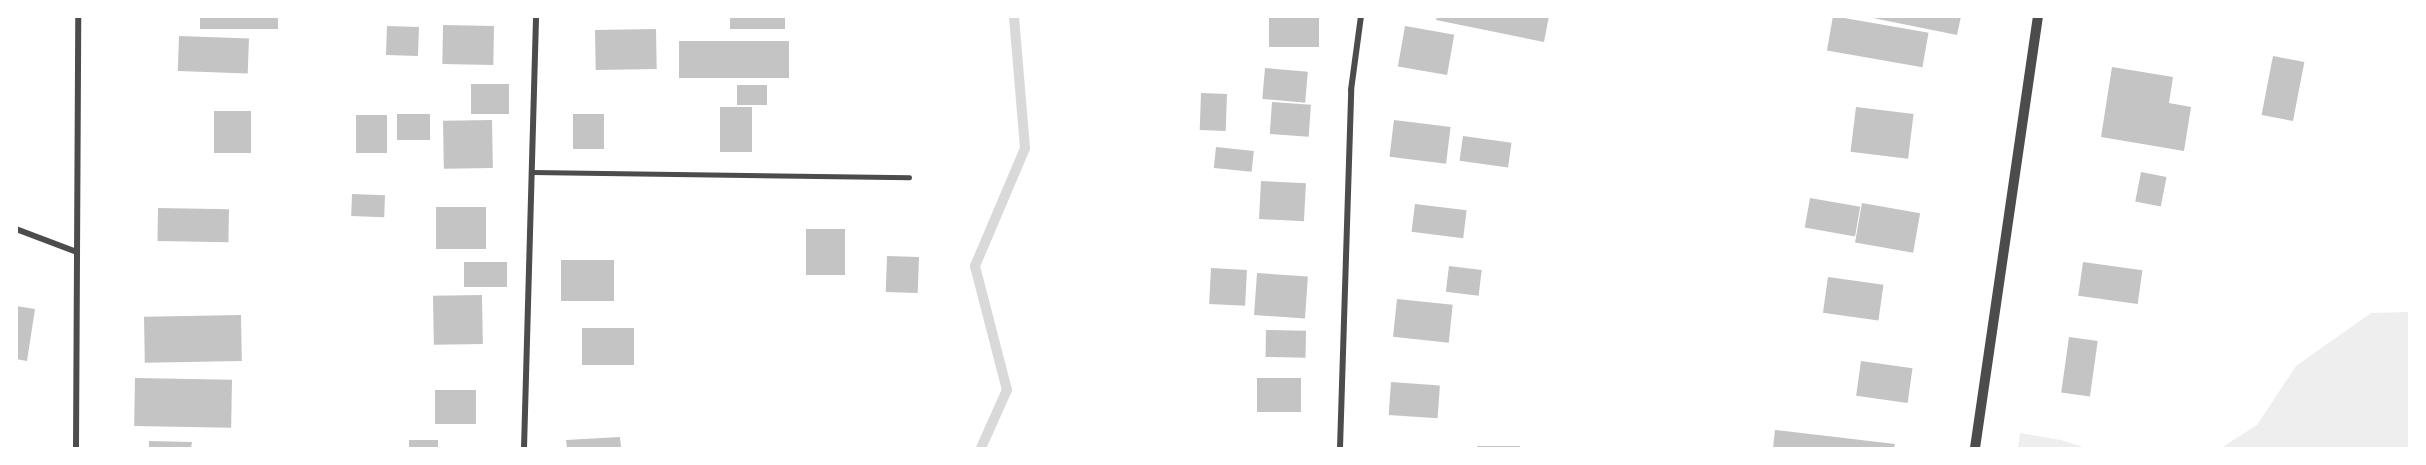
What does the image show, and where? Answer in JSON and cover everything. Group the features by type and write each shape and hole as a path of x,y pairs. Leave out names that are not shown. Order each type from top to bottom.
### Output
{"street":[{"path":"76,448 78,16"},
{"path":"524,448 536,16"},
{"path":"1341,448 1351,90 1361,16"},
{"path":"1975,448 2038,16"},
{"path":"16,229 77,252"}],"lane":[{"path":"532,172 909,177"}],"shaded area":[{"path":"2409,312 2409,448 2221,448 2257,425 2296,366 2371,313"},
{"path":"2020,433 2061,440 2086,448 2018,448"}],"building":[{"path":"200,16 278,16 278,29 200,29"},
{"path":"730,16 785,16 785,29 730,29"},
{"path":"1269,16 1319,16 1319,47 1269,47"},
{"path":"1437,16 1549,16 1544,42 1436,20"},
{"path":"1833,16 1929,33 1922,67 1827,50"},
{"path":"1863,16 1961,16 1957,35"},
{"path":"443,25 494,26 493,65 442,64"},
{"path":"387,26 419,27 418,56 386,55"},
{"path":"1405,26 1454,35 1447,75 1398,66"},
{"path":"656,29 657,69 596,70 595,30"},
{"path":"179,36 249,38 248,73 178,71"},
{"path":"679,41 789,41 789,78 679,78"},
{"path":"2273,56 2304,62 2293,121 2262,115"},
{"path":"2112,67 2173,77 2169,103 2191,107 2184,151 2101,137"},
{"path":"1265,68 1308,72 1305,103 1262,99"},
{"path":"471,84 509,84 509,114 471,114"},
{"path":"737,85 767,85 767,105 737,105"},
{"path":"1201,93 1227,94 1226,131 1200,130"},
{"path":"1272,102 1311,105 1309,137 1270,134"},
{"path":"720,107 752,107 752,152 720,152"},
{"path":"1856,107 1914,114 1908,159 1851,152"},
{"path":"214,111 251,111 251,153 214,153"},
{"path":"397,114 430,114 430,140 397,140"},
{"path":"573,114 604,114 604,149 573,149"},
{"path":"356,115 387,115 387,153 356,153"},
{"path":"492,120 493,168 444,169 443,121"},
{"path":"1394,120 1451,127 1446,164 1389,157"},
{"path":"1463,136 1512,143 1508,168 1460,161"},
{"path":"1216,147 1254,151 1252,172 1214,168"},
{"path":"2141,172 2167,177 2161,206 2135,201"},
{"path":"1261,181 1306,183 1304,221 1259,219"},
{"path":"352,194 385,195 384,217 351,216"},
{"path":"1810,198 1860,207 1855,236 1805,228"},
{"path":"1862,203 1920,213 1913,253 1855,242"},
{"path":"1415,204 1467,210 1463,238 1412,232"},
{"path":"436,207 486,207 486,249 436,249"},
{"path":"158,208 229,209 228,242 157,241"},
{"path":"806,229 845,229 845,275 806,275"},
{"path":"887,256 919,257 918,293 886,292"},
{"path":"561,260 614,260 614,301 561,301"},
{"path":"464,262 507,262 507,287 464,287"},
{"path":"2083,262 2142,270 2138,304 2078,296"},
{"path":"1449,266 1482,270 1479,296 1446,292"},
{"path":"1211,268 1247,270 1245,306 1209,304"},
{"path":"1257,273 1308,277 1305,318 1254,315"},
{"path":"1828,277 1883,285 1878,320 1823,313"},
{"path":"482,295 483,344 434,345 433,296"},
{"path":"1397,299 1453,305 1449,343 1393,337"},
{"path":"16,306 35,309 27,361 16,359"},
{"path":"241,315 242,361 145,363 144,317"},
{"path":"582,328 634,328 634,365 582,365"},
{"path":"1266,330 1306,331 1306,358 1266,357"},
{"path":"2069,337 2098,341 2090,396 2061,392"},
{"path":"1861,361 1912,368 1908,403 1856,396"},
{"path":"135,378 232,380 231,428 134,426"},
{"path":"1257,378 1301,378 1301,412 1257,412"},
{"path":"1391,382 1440,385 1438,418 1389,415"},
{"path":"435,390 476,390 476,424 435,424"},
{"path":"1775,430 1895,444 1894,448 1773,448"},
{"path":"620,437 621,448 567,448 566,440"},
{"path":"409,440 438,440 438,448 409,448"},
{"path":"149,441 192,442 191,448 149,448"},
{"path":"1477,446 1520,446 1520,448 1477,448"}],"waterway":[{"path":"981,448 1007,390 975,266 1025,148 1014,16"}]}
